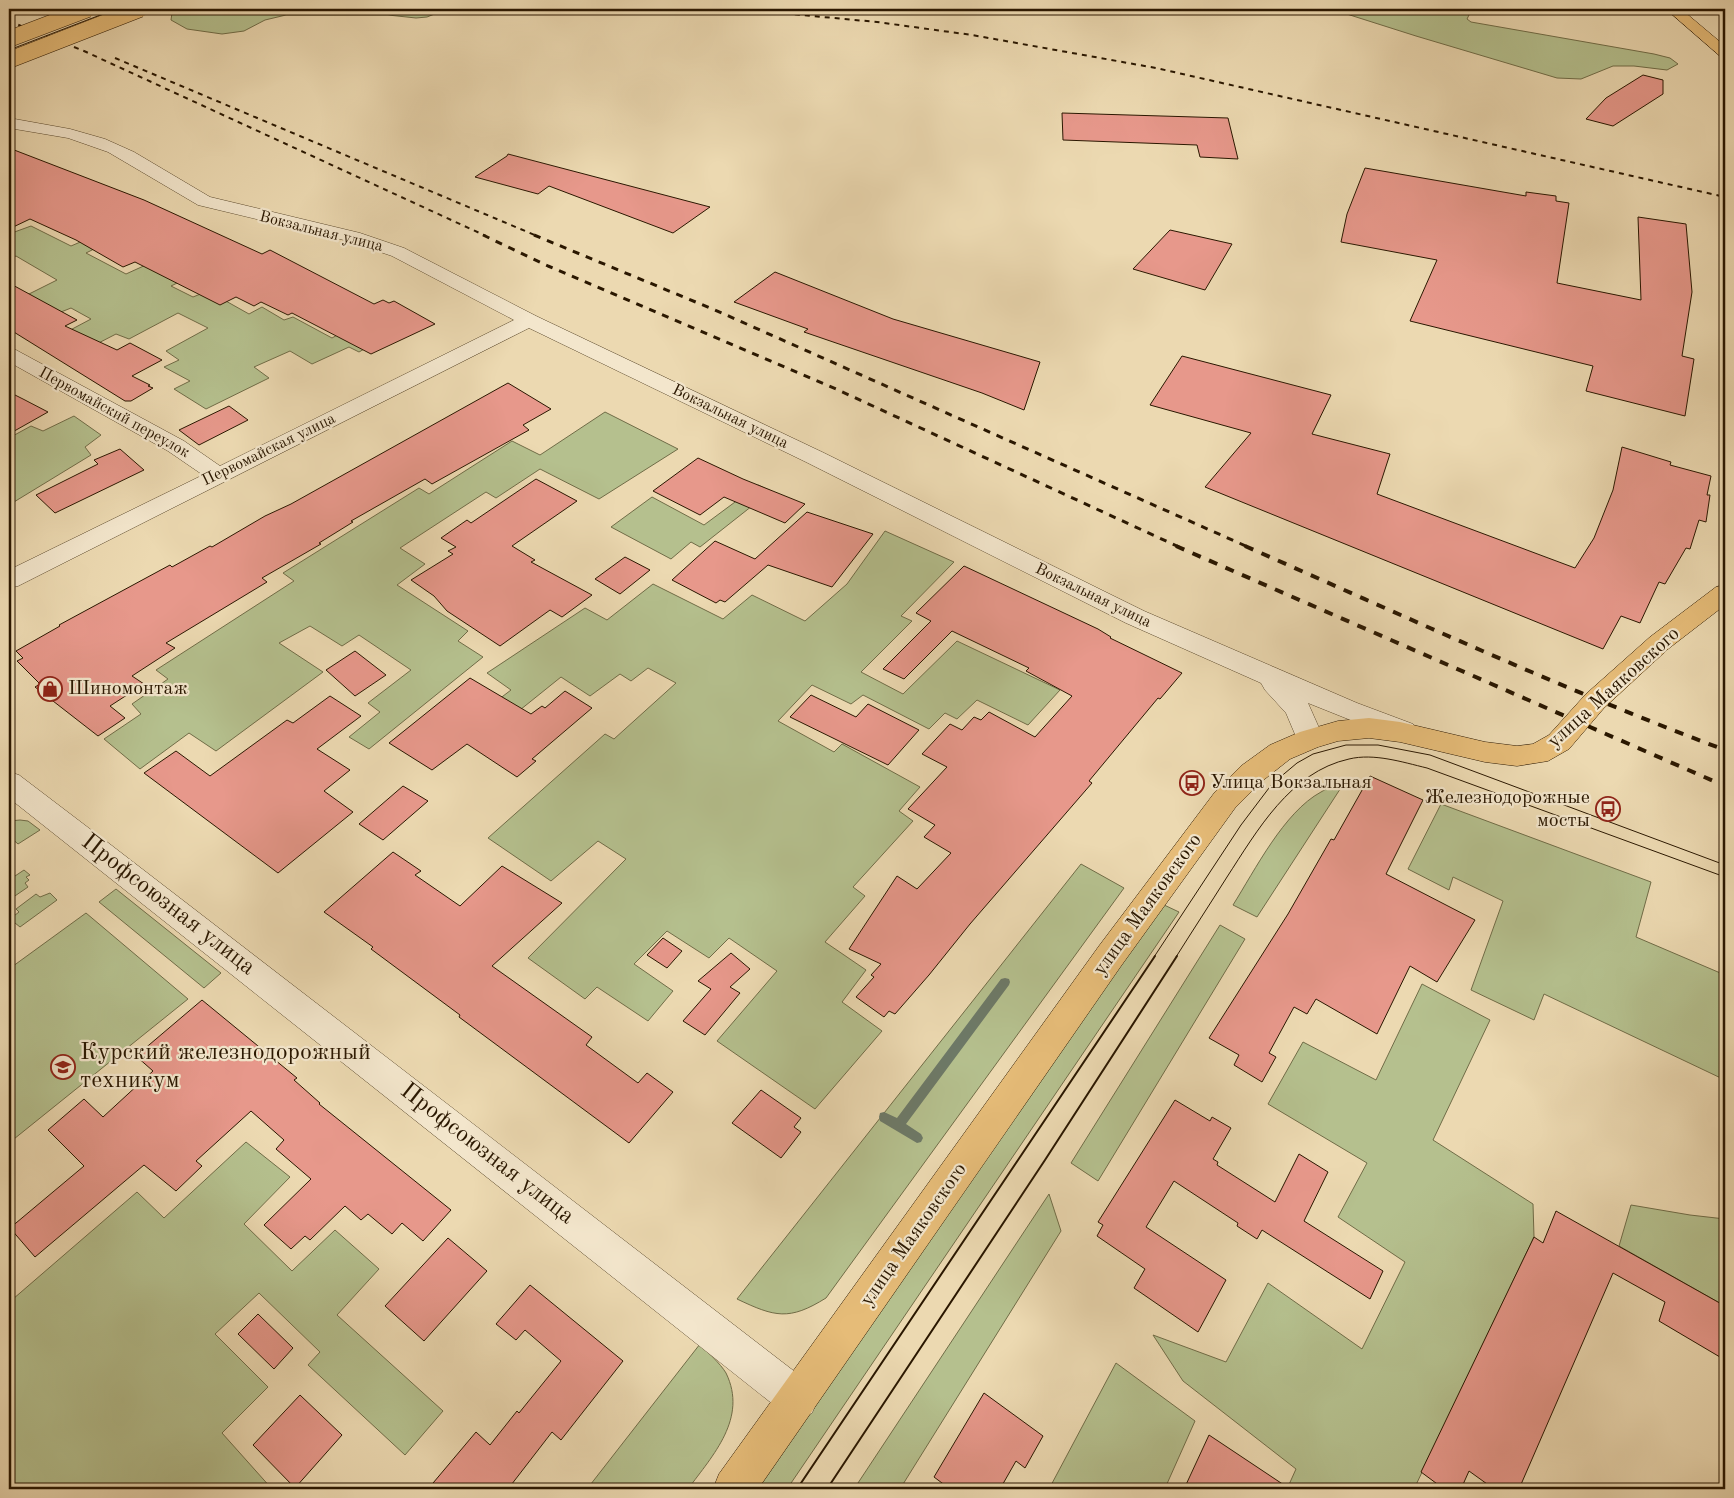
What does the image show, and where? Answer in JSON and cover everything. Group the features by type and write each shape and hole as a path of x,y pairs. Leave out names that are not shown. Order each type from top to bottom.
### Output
{"main road":[{"path":"9,39 88,9"},
{"path":"9,60 140,9"},
{"path":"1673,9 1725,53"},
{"path":"1702,34 1725,47"},
{"name":"улица Маяковского","path":"734,1489 1110,956 1225,800 1251,774 1280,752 1310,739 1338,731 1369,728 1400,732 1443,743 1517,756 1538,754 1559,742 1595,701 1652,649 1725,593"}],"street":[{"name":"Вокзальная улица","path":"9,123 50,129 90,138 127,155 181,191 204,202 354,237 398,252 529,320 814,457 1135,617 1390,727 1443,743"},
{"name":"Первомайская улица","path":"9,580 529,320"},
{"name":"Первомайский переулок","path":"9,354 176,446 218,475"},
{"path":"1264,674 1289,696 1299,709 1310,739"},
{"name":"Профсоюзная улица","path":"9,783 798,1399"}],"green space":[{"path":"179,9 444,9 427,17 416,18 388,15 286,15 265,20 244,31 222,34 187,29 171,20 172,13"},
{"path":"1331,9 1472,9 1467,19 1471,22 1654,54 1670,58 1678,64 1667,70 1634,66 1613,66 1581,79 1557,78"},
{"path":"31,226 71,246 99,234 102,245 86,253 126,274 159,259 200,272 171,286 193,297 208,291 249,314 262,307 284,320 293,317 332,338 364,320 389,335 359,352 349,347 312,364 290,351 254,367 269,378 206,409 174,389 190,381 164,367 179,360 166,351 208,328 178,313 129,339 116,334 85,350 59,336 91,319 71,308 56,314 25,296 57,280 16,256 9,259 9,234"},
{"path":"605,412 678,449 599,499 540,469 496,498 486,492 400,548 425,564 397,585 468,631 458,641 483,657 369,749 349,737 380,712 368,703 411,670 359,635 342,646 310,626 279,643 323,672 216,751 189,733 140,769 104,739 141,714 132,704 168,679 156,670 294,581 283,573 419,488 429,494 512,441 540,455"},
{"path":"74,416 101,435 85,447 91,455 9,505 9,438 31,426 43,431"},
{"path":"758,485 771,491 700,547 691,542 671,559 611,527 652,497 704,525"},
{"path":"885,531 954,562 901,616 912,621 861,672 903,694 957,641 1060,690 1028,725 977,700 957,719 945,713 929,729 863,695 851,704 812,685 778,721 834,752 842,744 920,787 899,811 913,821 853,887 865,896 825,942 866,970 842,1002 882,1031 815,1109 717,1041 777,971 729,938 709,958 667,931 634,964 673,991 648,1021 597,987 585,999 528,958 626,859 598,841 551,881 488,838 605,734 614,739 676,683 648,668 631,681 620,674 590,696 561,677 510,718 490,706 511,690 487,673 585,608 607,620 653,584 723,619 752,595 805,621 847,584"},
{"path":"1346,780 1257,917 1233,905 1271,843 1295,813 1307,801"},
{"path":"1441,804 1651,882 1636,937 1725,975 1725,1080 1544,994 1534,1020 1471,990 1503,901 1453,877 1449,890 1408,869"},
{"path":"9,821 28,821 40,830 18,844 9,836"},
{"path":"1081,864 1124,888 826,1298 802,1310 782,1314 762,1310 737,1299"},
{"path":"24,870 30,875 26,877 29,880 25,883 28,887 9,900 9,880"},
{"path":"116,889 221,973 204,988 99,902"},
{"path":"50,893 57,900 20,927 10,919 19,912 16,909 36,894 40,897"},
{"path":"1162,904 1179,912 787,1489 758,1489"},
{"path":"86,913 188,999 9,1143 9,969"},
{"path":"1220,925 1245,939 1098,1181 1071,1163"},
{"path":"1422,984 1490,1020 1433,1140 1533,1204 1534,1237 1414,1489 1287,1489 1296,1469 1183,1381 1153,1335 1226,1362 1268,1283 1362,1349 1405,1262 1338,1217 1367,1163 1268,1104 1303,1042 1376,1080"},
{"path":"246,1142 290,1177 244,1224 292,1271 335,1230 379,1269 337,1315 443,1411 405,1455 308,1365 320,1352 259,1293 215,1334 268,1387 222,1433 272,1489 9,1489 9,1295 13,1299 137,1192 164,1218"},
{"path":"1049,1194 1061,1231 900,1489 854,1489"},
{"path":"1631,1205 1725,1219 1725,1306 1619,1246"},
{"path":"700,1344 726,1373 732,1390 733,1405 725,1435 708,1463 688,1489 587,1489"},
{"path":"1116,1363 1195,1421 1166,1486 1171,1489 1049,1489"}],"building":[{"path":"1643,75 1663,80 1663,94 1613,126 1586,119 1606,98"},
{"path":"1062,113 1228,118 1238,159 1200,157 1197,145 1063,140"},
{"path":"9,148 144,200 262,254 270,250 374,304 383,300 389,303 394,301 435,324 371,354 292,313 288,315 261,302 254,306 236,297 220,305 135,262 123,267 76,240 30,219 9,229"},
{"path":"508,154 710,207 673,233 549,186 538,194 475,177"},
{"path":"1365,168 1526,196 1526,192 1556,196 1556,201 1569,203 1557,283 1641,300 1638,217 1686,224 1692,292 1682,356 1694,359 1685,416 1586,391 1593,366 1410,321 1437,260 1341,242 1347,214"},
{"path":"1170,230 1232,244 1205,290 1133,269"},
{"path":"775,272 893,319 1040,362 1024,410 982,393 804,332 808,329 734,302"},
{"path":"9,283 77,320 65,326 117,350 130,343 162,360 132,376 153,388 131,401 125,401 9,329"},
{"path":"1182,356 1331,395 1312,434 1390,454 1377,494 1575,568 1594,538 1613,490 1622,447 1671,462 1670,465 1711,476 1707,495 1710,495 1706,522 1699,520 1690,549 1686,548 1665,584 1659,582 1640,623 1621,616 1603,649 1205,487 1251,433 1150,405"},
{"path":"508,383 551,409 523,425 529,430 432,484 425,479 351,521 353,522 319,543 321,544 262,578 267,582 166,643 175,648 132,676 144,684 110,706 125,718 98,736 35,687 40,684 17,661 23,658 16,651 59,625 170,565 172,567 210,546 212,547"},
{"path":"9,392 23,399 48,412 9,434"},
{"path":"229,406 248,420 199,445 179,430"},
{"path":"120,449 144,470 55,513 36,495 98,464 94,460"},
{"path":"698,458 743,479 805,504 785,523 724,497 700,515 653,491"},
{"path":"536,479 577,501 512,546 535,560 531,562 592,595 562,617 550,610 500,646 447,611 434,596 411,580 453,554 448,551 456,547 441,538 467,520 471,523"},
{"path":"807,512 873,534 832,587 768,565 725,602 720,600 716,603 672,580 715,541 755,559"},
{"path":"625,557 650,570 620,594 595,579"},
{"path":"964,566 1098,629 1110,638 1182,673 1160,699 1158,698 1089,781 1092,783 970,924 929,975 895,1014 889,1011 884,1017 856,997 874,977 871,975 881,964 849,949 897,876 917,889 951,853 924,837 935,825 908,809 947,767 922,754 950,724 962,730 974,717 981,720 989,712 1035,737 1072,696 1026,671 1029,668 952,631 904,679 883,669 931,621 916,613"},
{"path":"355,651 386,675 355,696 326,670"},
{"path":"470,678 531,714 542,706 545,708 565,691 592,708 532,759 536,761 517,777 467,744 432,770 389,743"},
{"path":"811,695 856,717 868,704 919,730 888,765 790,717"},
{"path":"330,696 361,716 317,749 350,770 324,791 353,812 278,873 144,773 176,751 210,776 287,720 293,723"},
{"path":"1370,776 1423,800 1386,874 1475,920 1437,982 1410,966 1377,1034 1316,999 1307,1014 1294,1007 1269,1053 1276,1057 1262,1082 1234,1065 1239,1055 1209,1038 1288,914 1331,839 1334,840"},
{"path":"403,786 428,801 383,840 359,824"},
{"path":"393,852 421,871 415,875 460,906 502,866 562,903 492,966 592,1037 586,1045 638,1083 647,1073 673,1092 629,1143 459,1017 460,1015 371,949 373,947 324,912"},
{"path":"663,938 682,951 667,968 647,955"},
{"path":"731,953 750,969 730,987 740,993 705,1035 683,1021 711,989 698,981"},
{"path":"202,1000 297,1078 294,1080 319,1104 451,1210 423,1241 402,1223 392,1234 368,1214 361,1220 345,1206 310,1240 305,1236 291,1249 264,1225 311,1179 276,1149 284,1140 251,1111 196,1161 202,1166 176,1191 144,1165 35,1257 10,1228 84,1166 48,1130 84,1099 103,1117 153,1071 136,1056"},
{"path":"761,1090 801,1118 794,1127 801,1132 781,1158 732,1123"},
{"path":"1175,1100 1210,1121 1212,1117 1231,1128 1213,1159 1218,1162 1217,1165 1275,1202 1299,1154 1328,1172 1304,1221 1383,1271 1370,1299 1262,1230 1257,1239 1237,1226 1238,1223 1174,1181 1146,1227 1226,1280 1198,1332 1134,1288 1145,1269 1097,1236 1103,1225 1098,1222"},
{"path":"1556,1211 1725,1306 1725,1360 1659,1321 1665,1302 1613,1273 1519,1489 1494,1489 1469,1471 1461,1489 1444,1489 1421,1472 1534,1237 1543,1243"},
{"path":"448,1238 487,1271 424,1341 385,1306"},
{"path":"530,1285 623,1361 561,1440 552,1432 508,1489 428,1489 476,1432 490,1445 561,1361 525,1330 516,1340 496,1324"},
{"path":"258,1314 293,1348 274,1369 238,1334"},
{"path":"984,1393 1043,1436 1025,1468 1016,1461 1000,1489 950,1489 934,1477"},
{"path":"300,1395 342,1435 295,1488 253,1445"},
{"path":"1209,1435 1290,1489 1184,1489"}],"waterway":[{"path":"899,1125 1005,982"},
{"path":"884,1117 899,1125"},
{"path":"899,1125 917,1138"}],"tram line":[{"path":"9,50 116,9"},
{"path":"1154,957 1241,825 1272,784 1297,763 1313,754 1346,745 1378,745 1430,755 1725,865"},
{"path":"1176,957 1250,841 1277,806 1309,776 1328,766 1359,757 1388,759 1427,768 1725,877"},
{"path":"797,1489 1155,956"},
{"path":"827,1489 1045,1160 1177,956"}],"railway":[{"path":"695,9 780,13 877,22 972,35 1156,68 1725,197"},
{"path":"9,21 84,51 486,236"},
{"path":"115,58 537,236"},
{"path":"483,235 548,266 836,389 1179,547"},
{"path":"534,235 715,310 1248,547"},
{"path":"1176,546 1725,786"},
{"path":"1245,546 1543,677 1725,750"}],"place":[{"name":"Шиномонтаж","path":"50,689"},
{"name":"Улица Вокзальная","path":"1192,783"},
{"name":"Железнодорожные мосты","path":"1608,809"},
{"name":"Курский железнодорожный техникум","path":"63,1067"}]}
